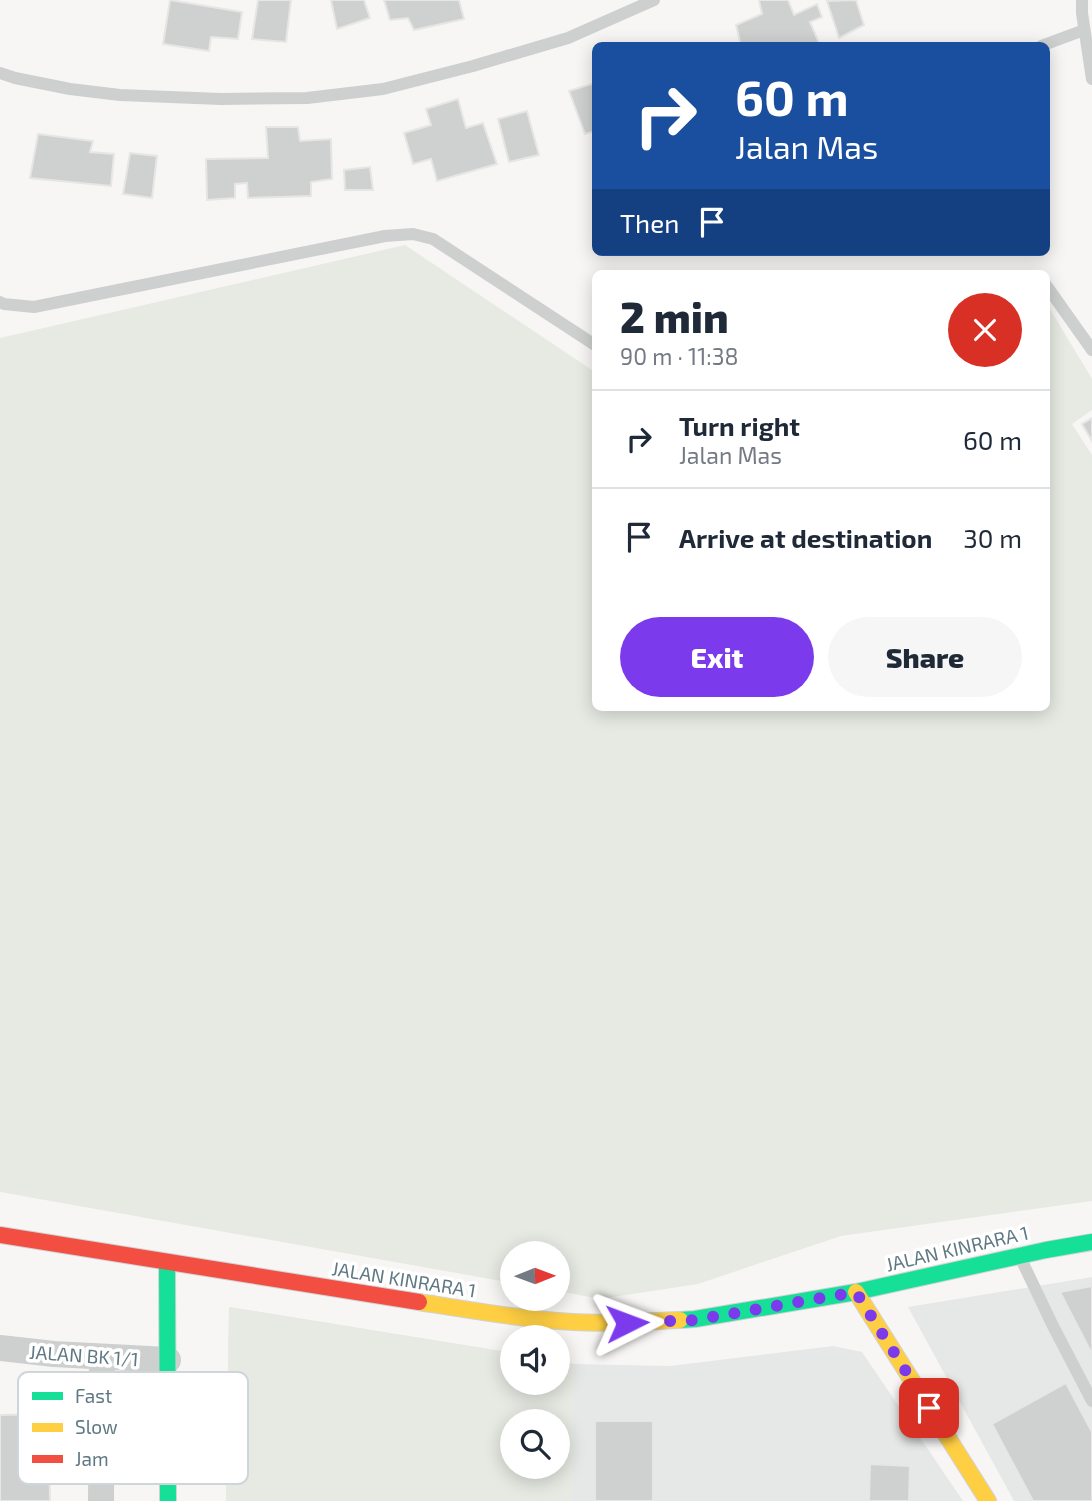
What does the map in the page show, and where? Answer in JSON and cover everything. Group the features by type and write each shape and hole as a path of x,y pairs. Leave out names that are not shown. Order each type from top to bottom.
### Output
{"street":[{"name":"JALAN KINRARA 1","path":"0,1235 499,1315 572,1322 627,1323 695,1320 856,1292 1092,1242"},
{"path":"167,1262 168,1372"},
{"path":"856,1292 988,1501"},
{"name":"JALAN BK 1/1","path":"0,1348 54,1354 168,1360"},
{"path":"102,1357 102,1372"}],"lane":[{"path":"0,73 70,89 120,94 221,99 307,98 383,89 473,66 568,38 654,0"},
{"path":"1082,0 1092,79"},
{"path":"1050,43 1084,30"},
{"path":"0,302 34,307 385,236 413,234 433,239 592,343"},
{"path":"1050,291 1092,350"},
{"path":"1019,1256 1092,1401"}],"shaded area":[{"path":"405,245 592,370 592,711 1050,711 1050,309 1092,379 1092,410 1072,424 1092,455 1092,1201 841,1236 698,1284 600,1299 570,1293 570,1241 500,1241 500,1281 0,1192 0,338"},
{"path":"1092,1277 1092,1501 1014,1501 908,1307"},
{"path":"229,1307 500,1351 500,1395 570,1395 570,1363 670,1366 833,1346 862,1352 963,1501 226,1501 226,1484 248,1484 248,1372 228,1372"},
{"path":"229,1307 500,1351 500,1395 570,1395 570,1363 574,1364 572,1501 226,1501 226,1484 248,1484 248,1372 228,1372"}],"building":[{"path":"170,0 242,12 238,39 211,37 209,51 163,44"},
{"path":"258,0 291,0 286,42 252,39"},
{"path":"331,0 364,0 370,18 337,29"},
{"path":"384,0 459,0 464,19 414,30 408,18 390,20"},
{"path":"759,0 788,0 794,15 817,4 822,17 810,22 819,42 740,42 736,25 762,14"},
{"path":"856,0 864,25 839,38 827,1"},
{"path":"592,84 592,132 585,134 569,91"},
{"path":"458,99 466,128 483,123 497,164 437,181 431,159 413,164 404,133 431,125 426,109"},
{"path":"527,111 539,155 509,162 498,119"},
{"path":"266,127 298,127 300,141 331,139 332,179 311,182 311,196 248,198 247,183 235,184 235,198 207,200 206,159 268,158"},
{"path":"38,134 93,141 90,152 114,154 111,186 30,178"},
{"path":"130,153 157,156 152,198 123,194"},
{"path":"370,167 373,190 345,190 344,170"},
{"path":"1092,418 1092,441 1082,424"},
{"path":"1092,1286 1092,1354 1060,1292"},
{"path":"1066,1383 1092,1432 1092,1501 1033,1501 992,1424"},
{"path":"0,1415 18,1415 18,1484 50,1484 50,1501 0,1501"},
{"path":"595,1421 653,1421 653,1501 595,1501"},
{"path":"870,1464 910,1466 909,1501 869,1501"}],"traffic: fast":[{"path":"680,1320 856,1292 1092,1242"},
{"path":"167,1262 167,1372"},
{"path":"168,1484 168,1501"}],"traffic: slow":[{"path":"856,1292 988,1501"},
{"path":"419,1302 573,1322 680,1320"}],"traffic: jam":[{"path":"0,1235 419,1302"}],"route":[{"path":"627,1323 695,1320 856,1292 929,1408"}]}
